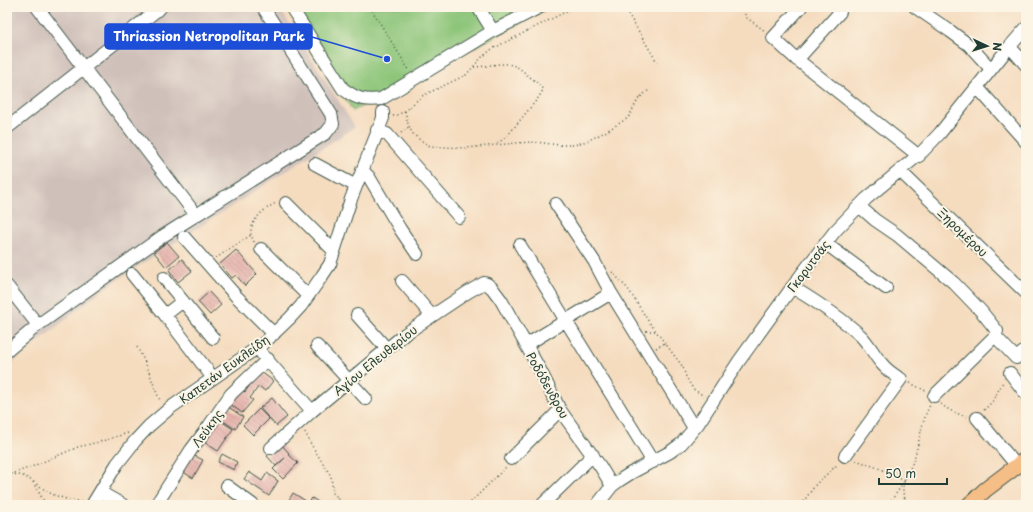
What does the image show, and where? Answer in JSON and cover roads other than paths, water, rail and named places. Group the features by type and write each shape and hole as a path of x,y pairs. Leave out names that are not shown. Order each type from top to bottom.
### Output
{"main road":[{"path":"969,505 985,490 1022,462"}],"street":[{"path":"37,7 196,215"},
{"path":"7,128 161,7"},
{"path":"7,351 38,325 164,236 326,133 333,124 331,114 263,7"},
{"path":"291,7 343,89 362,100 381,99 493,31 540,7"},
{"path":"478,7 493,31"},
{"path":"801,7 773,38 797,60 919,156"},
{"path":"915,7 969,45 991,69"},
{"path":"797,60 840,12"},
{"name":"Γκορυτσάς","path":"597,505 612,486 631,472 653,462 681,444 694,428 739,361 792,287 834,231 866,199 919,156 940,133 1026,28"},
{"path":"1010,47 1026,65"},
{"path":"977,88 1026,142"},
{"name":"Καπετάν Ευκλείδη","path":"96,499 117,464 130,446 149,426 213,378 264,344 290,318 308,296 330,264 348,206 383,115"},
{"path":"377,130 386,134 459,217"},
{"path":"315,164 356,186"},
{"path":"362,170 369,177 400,229 417,254"},
{"name":"Ξηρομέρου","path":"900,171 1026,293"},
{"path":"286,203 334,252"},
{"path":"556,204 594,261 611,294 694,428"},
{"path":"859,206 897,235 954,283 981,311 997,331 995,336 934,396"},
{"path":"184,237 236,296 274,334"},
{"path":"825,243 886,288"},
{"path":"520,245 653,462"},
{"path":"261,249 308,296"},
{"path":"132,274 213,378"},
{"path":"164,278 213,338"},
{"path":"402,281 432,316"},
{"name":"Αγίου Ελευθερίου","path":"271,448 348,380 405,334 468,292 484,283 487,284"},
{"name":"Ροδόδενδρου","path":"487,284 501,300 540,370 560,410 593,455 612,486"},
{"path":"7,286 38,325"},
{"path":"792,287 862,337 881,363 889,371 901,379 845,456"},
{"path":"526,346 611,294"},
{"path":"165,315 183,301"},
{"path":"357,315 387,349"},
{"path":"995,336 1016,358 1026,350"},
{"path":"317,346 366,399"},
{"path":"256,349 268,359 312,411"},
{"name":"Λεύκης","path":"156,505 191,450 232,394 268,359"},
{"path":"1010,373 1026,394"},
{"path":"511,459 560,410"},
{"path":"977,418 1022,462"},
{"path":"542,505 593,455"},
{"path":"226,486 253,505"},
{"path":"96,499 123,505"}],"place":[{"name":"Thriassion Netropolitan Park","path":"387,59"}]}
